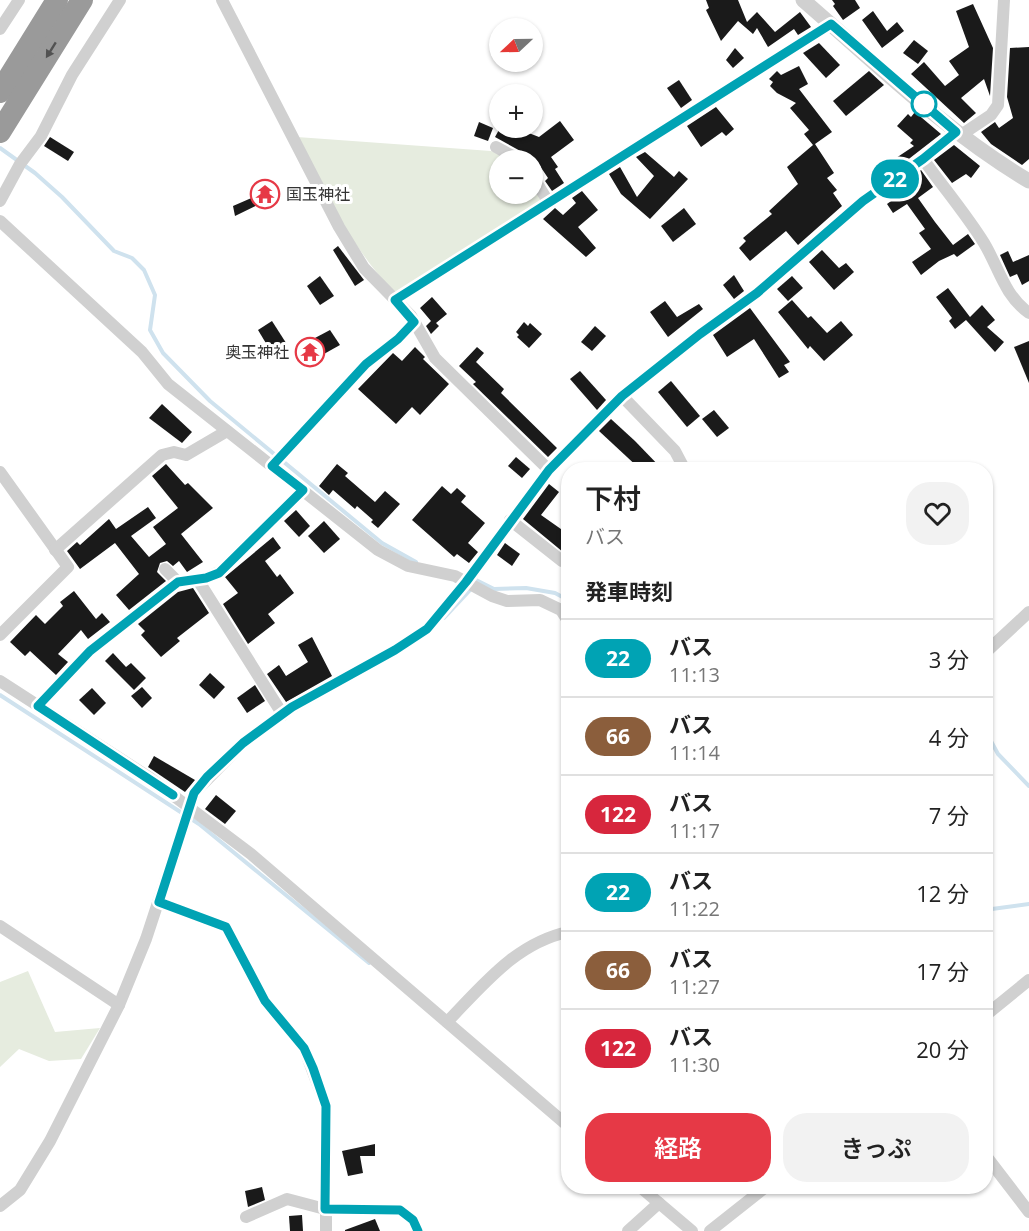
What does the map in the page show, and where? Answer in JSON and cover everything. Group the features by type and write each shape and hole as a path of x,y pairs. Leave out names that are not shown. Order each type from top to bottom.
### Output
{"highway":[{"path":"0,92 57,0"},
{"path":"0,131 82,0"}],"street":[{"path":"0,29 19,0"},
{"path":"0,201 20,164 41,136 72,75 120,0"},
{"path":"222,0 339,227 364,268 414,322 435,358 549,470"},
{"path":"803,0 959,134 998,163 1029,181"},
{"path":"0,1206 20,1190 50,1141 119,1005 159,902 194,793 207,777 243,743 283,715 427,629 507,530 510,520 549,470 622,396 700,334 757,293 863,201 959,134 991,115 998,105 1004,0"},
{"path":"395,300 831,24"},
{"path":"496,147 502,150"},
{"path":"923,159 984,244 1005,288 1017,304 1029,313"},
{"path":"543,193 549,203"},
{"path":"0,222 142,352 168,384 397,562 440,572 507,601 540,600 561,610"},
{"path":"272,466 366,364 398,339 414,322"},
{"path":"622,396 675,452 681,462"},
{"path":"55,550 162,455 174,452 186,455 227,431"},
{"path":"0,472 68,567 0,635"},
{"path":"38,706 90,651 178,582 198,580 219,573 303,490"},
{"path":"510,520 561,560"},
{"path":"165,569 178,582"},
{"path":"198,580 283,715"},
{"path":"993,645 1029,612"},
{"path":"0,681 150,778 251,854 561,1120"},
{"path":"159,902 226,927 265,1001 304,1048 326,1106 326,1231"},
{"path":"0,926 119,1005"},
{"path":"447,1022 520,951 542,939 561,934"},
{"path":"993,1009 1029,980"},
{"path":"993,1165 1029,1212"},
{"path":"648,1194 692,1231"},
{"path":"710,1231 757,1194"},
{"path":"246,1217 287,1199 325,1209 400,1210 413,1220 418,1231"},
{"path":"628,1231 659,1203"}],"shaded area":[{"path":"297,137 489,151 489,204 540,204 397,295 366,258 330,200"},
{"path":"28,971 55,1032 100,1028 81,1059 49,1061 19,1049 0,1067 0,982"}],"building":[{"path":"706,0 738,0 747,22 757,12 775,32 800,12 811,27 798,35 794,29 768,47 757,28 753,34 738,21 721,41 706,10 709,8"},
{"path":"832,0 855,0 860,8 843,20 833,6 835,4"},
{"path":"973,4 993,48 990,96 984,79 961,98 976,113 964,123 911,74 924,62 945,86 959,75 949,61 969,47 956,11"},
{"path":"873,11 887,31 897,22 904,31 882,48 862,20"},
{"path":"914,40 928,51 918,64 903,53"},
{"path":"819,43 840,65 826,78 803,53"},
{"path":"1029,47 1029,159 1022,165 991,144 981,132 995,122 999,128 1013,118 1007,97 1010,48"},
{"path":"735,48 744,58 733,68 726,60"},
{"path":"799,66 808,84 799,89 832,132 815,144 834,173 827,178 837,190 833,193 842,206 798,245 786,231 750,261 739,248 746,241 743,238 772,214 769,211 798,184 787,167 813,145 804,134 809,130 790,108 796,103 777,93 770,86 773,82 769,79 777,71 781,75"},
{"path":"869,71 884,85 846,116 833,101"},
{"path":"679,80 692,100 681,108 667,88"},
{"path":"716,107 734,129 726,136 722,132 701,147 687,126"},
{"path":"915,112 941,134 901,165 896,158 914,146 910,143 913,140 897,126 908,114 911,117"},
{"path":"560,121 574,140 551,157 564,183 552,191 545,181 548,178 543,170 543,150 519,150 497,138 543,138 543,134"},
{"path":"479,122 489,126 488,141 474,136"},
{"path":"50,137 74,152 68,161 44,146"},
{"path":"954,145 980,166 971,178 966,174 952,183 934,160"},
{"path":"645,152 674,177 679,171 688,179 650,219 621,194 609,174 620,167 637,197 654,176 636,157"},
{"path":"921,170 933,187 918,198 935,222 953,245 968,234 975,244 957,257 954,254 939,261 921,275 912,262 931,249 919,233 925,229 907,204 893,213 887,204 898,196 894,190"},
{"path":"269,185 274,197 235,216 233,206 258,195 256,191"},
{"path":"582,191 598,210 578,227 596,248 586,257 543,219 555,208 563,215 576,203 572,198"},
{"path":"684,208 696,224 673,242 661,226"},
{"path":"338,246 364,280 355,286 333,250"},
{"path":"822,250 839,268 846,263 854,272 834,290 809,262"},
{"path":"1008,251 1013,262 1029,255 1029,281 1022,285 1017,274 1010,277 1000,255"},
{"path":"734,275 744,291 734,299 723,285"},
{"path":"320,276 334,296 320,305 307,286"},
{"path":"792,276 803,288 788,301 777,289"},
{"path":"948,288 970,317 982,305 995,320 987,327 1004,342 995,352 966,320 955,329 949,321 952,318 936,297"},
{"path":"432,297 447,314 436,323 439,326 431,334 426,326 431,321 420,308"},
{"path":"792,300 808,318 811,316 827,333 841,321 853,335 824,361 810,346 808,349 778,312"},
{"path":"665,301 677,317 699,304 703,309 668,337 650,312"},
{"path":"750,308 790,362 784,365 789,372 779,378 754,339 727,357 713,335"},
{"path":"272,321 288,346 273,355 258,330"},
{"path":"524,322 528,326 530,323 542,334 529,348 517,337 519,335 516,332"},
{"path":"595,326 606,336 592,351 581,342"},
{"path":"330,330 340,345 306,364 298,347"},
{"path":"1029,341 1029,383 1014,347"},
{"path":"415,347 425,357 423,359 449,384 420,415 412,407 396,424 358,389 393,353 402,361"},
{"path":"477,347 484,353 476,362 504,389 501,393 557,448 548,457 473,384 476,382 459,366"},
{"path":"580,371 606,400 597,410 570,379"},
{"path":"671,381 700,416 687,427 658,392"},
{"path":"162,404 192,432 182,443 149,418"},
{"path":"714,410 729,428 717,437 702,419"},
{"path":"611,419 655,462 632,462 599,431"},
{"path":"516,457 530,469 522,478 508,466"},
{"path":"166,464 185,485 188,483 213,508 181,534 203,562 187,572 179,561 173,566 167,561 160,563 157,572 166,581 129,610 116,595 139,574 115,543 80,569 67,551 77,542 80,545 109,519 116,529 148,507 156,518 131,536 149,557 166,544 153,527 178,508 152,476"},
{"path":"337,464 348,473 345,476 375,502 385,491 400,504 378,528 371,522 373,520 357,506 355,509 333,490 329,495 319,486"},
{"path":"549,484 559,492 541,515 561,529 561,550 523,519"},
{"path":"442,486 451,494 457,488 466,496 461,502 485,523 468,543 478,552 469,563 457,554 454,557 412,520"},
{"path":"296,510 310,526 299,537 284,521"},
{"path":"324,521 340,539 324,553 308,536"},
{"path":"273,537 281,548 265,561 277,577 280,574 294,593 268,614 275,623 248,644 223,604 238,593 225,577"},
{"path":"505,543 520,554 512,566 497,555"},
{"path":"193,588 209,613 177,638 180,641 161,657 141,635 145,631 138,624 178,592"},
{"path":"74,591 96,619 102,613 110,622 88,639 81,630 58,654 68,662 56,675 30,651 25,656 10,642 36,615 45,624 63,606 60,602"},
{"path":"312,637 332,676 286,702 267,674 279,665 286,676 308,662 298,645"},
{"path":"113,653 126,667 131,663 146,678 134,690 105,661"},
{"path":"210,673 225,687 214,699 199,685"},
{"path":"255,685 265,701 247,713 237,698"},
{"path":"142,687 152,698 142,708 131,696"},
{"path":"92,688 106,703 94,715 79,700"},
{"path":"154,756 195,780 185,792 148,767"},
{"path":"216,795 236,811 225,824 205,809"},
{"path":"375,1144 375,1156 360,1156 363,1173 348,1176 342,1151"},
{"path":"262,1187 265,1200 248,1207 245,1191"},
{"path":"302,1215 303,1231 290,1231 289,1216"},
{"path":"375,1219 380,1231 345,1231 345,1230"}],"waterway":[{"path":"0,148 35,173 62,197 114,251 132,258 144,270 155,295 150,330 163,353 210,401 382,543 416,562"},
{"path":"472,578 494,589 526,588 561,596"},
{"path":"444,618 472,588"},
{"path":"0,695 199,824 369,963"},
{"path":"993,745 998,754 1029,786"},
{"path":"993,909 1029,904"}],"bus line":[{"name":"22","path":"173,795 38,706 50,690 90,651 178,582 206,578 219,573 303,490 272,466 366,364 398,339 414,322 395,300 831,24 956,132 923,159 863,201 757,293 700,334 622,396 549,470 510,520 507,530 427,629 395,650 292,707 243,743 207,777 194,793 159,902 226,927 265,1001 304,1048 326,1106 325,1209 400,1210 413,1220 418,1231"}],"place":[{"name":"国玉神社","path":"265,194"},
{"name":"奥玉神社","path":"310,352"}]}
